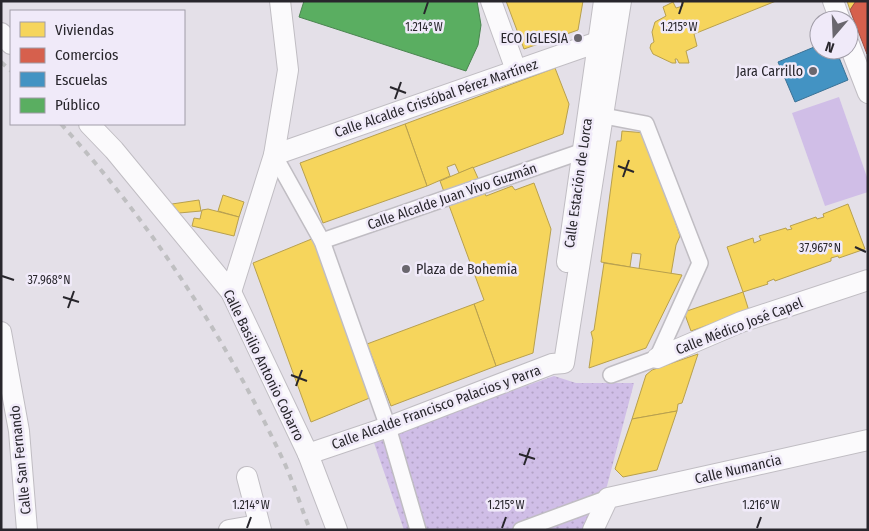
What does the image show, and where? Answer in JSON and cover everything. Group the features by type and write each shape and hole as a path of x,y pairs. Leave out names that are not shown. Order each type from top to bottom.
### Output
{"street":[{"path":"231,292 274,155 288,70 280,1"},
{"path":"491,1 516,70"},
{"name":"Calle Estación de Lorca","path":"558,364 583,151 604,1"},
{"name":"Calle Estación de Lorca","path":"558,364 604,116 621,1"},
{"path":"1,33 10,43"},
{"name":"Calle Alcalde Cristóbal Pérez Martínez","path":"274,155 598,42"},
{"path":"856,60 867,87"},
{"path":"604,116 646,124 700,263 657,358"},
{"name":"Calle Basilio Antonio Cobarro","path":"90,125 114,150 231,292 308,454 337,530"},
{"name":"Calle Alcalde Juan Vivo Guzmán","path":"322,241 583,151"},
{"path":"274,155 322,241 388,427 418,530"},
{"name":"Calle Médico José Capel","path":"611,375 657,358 741,322 868,280"},
{"name":"Calle San Fernando","path":"1,332 10,433 27,530"},
{"name":"Calle Alcalde Francisco Palacios y Parra","path":"308,454 388,427 558,364"},
{"name":"Calle Numancia","path":"608,498 868,440"},
{"path":"229,530 260,527 247,477"},
{"path":"521,530 608,498"},
{"path":"593,530 608,498"}],"shaded area":[{"path":"839,97 868,180 868,192 825,206 792,113"},
{"path":"554,376 576,383 634,383 607,486 585,530 404,530 373,440"}],"building: Viviendas":[{"path":"506,1 583,1 578,30 524,49"},
{"path":"681,1 776,1 694,34 697,46 686,51 689,63 679,63 675,59 676,63 672,63 653,54 650,48 654,42 652,32 655,22 666,16 663,7 673,2 676,8 683,6"},
{"path":"847,1 856,1 850,10"},
{"path":"555,68 569,104 563,134 459,173 455,164 447,167 450,176 427,186 405,124"},
{"path":"405,124 427,186 323,223 300,163"},
{"path":"622,131 646,133 680,236 676,245 671,274 639,269 641,254 632,253 630,267 601,262 617,141 621,141"},
{"path":"473,167 486,196 512,186 515,190 534,183 551,229 533,353 496,366 474,304 484,300 440,181"},
{"path":"223,195 244,202 239,217 218,211"},
{"path":"199,200 201,211 179,213 172,204"},
{"path":"848,204 865,249 839,258 838,256 831,258 831,261 775,281 774,279 767,282 768,284 743,292 727,247 753,238 754,243 761,240 759,236 786,228 787,230 792,229 790,226 816,217 817,219 824,217 823,214"},
{"path":"208,209 239,217 234,236 192,226 194,218 200,219 202,210"},
{"path":"314,238 372,397 311,422 253,263"},
{"path":"604,263 682,275 646,348 589,368 593,340 591,332 594,330"},
{"path":"743,292 749,311 691,331 684,312"},
{"path":"474,304 496,366 391,406 367,344"},
{"path":"698,354 682,403 678,404 677,411 632,419 646,375 652,370"},
{"path":"677,411 657,470 623,477 615,469 632,419"}],"building: Comercios":[{"path":"856,1 868,1 867,54 859,33 859,10 850,10"}],"building: Escuelas":[{"name":"Jara Carrillo","path":"809,49 809,60 840,60 848,80 795,102 778,62"}],"building: Público":[{"path":"304,1 477,1 481,25 478,45 466,71 299,17"}],"railway":[{"path":"1,62 10,70"},
{"path":"62,125 126,201 156,242 213,328 262,417 284,462 310,530"}],"place":[{"name":"ECO IGLESIA","path":"578,38"},
{"name":"Jara Carrillo","path":"813,71"},
{"name":"Plaza de Bohemia","path":"406,269"}]}
